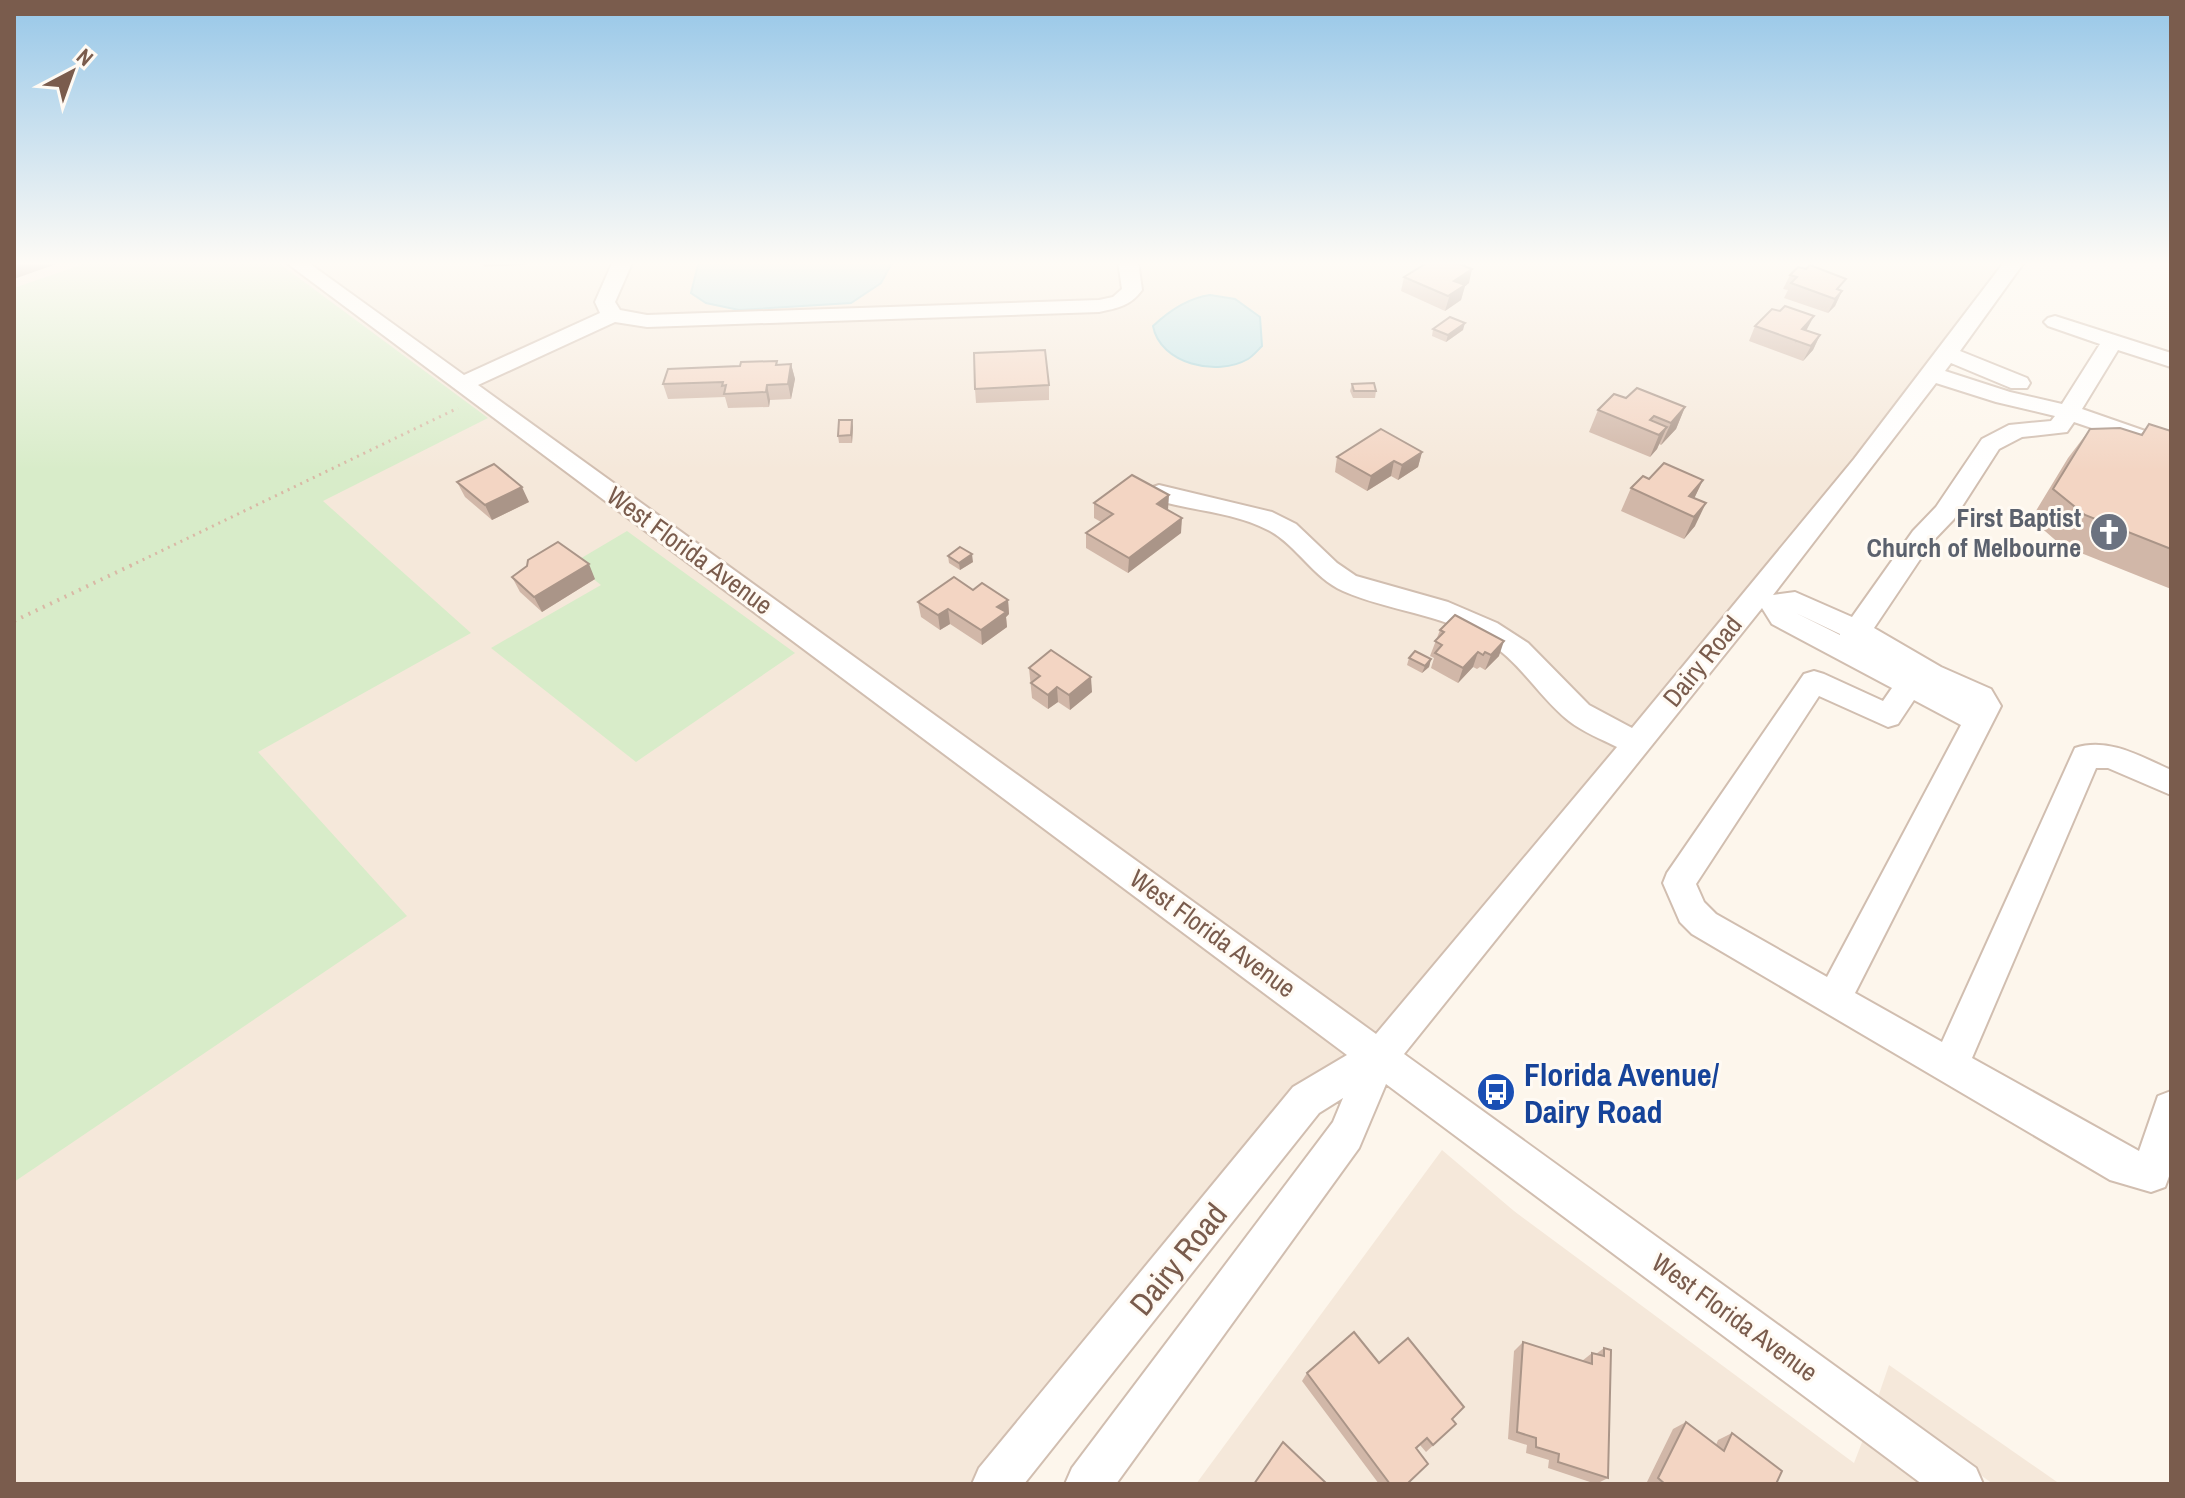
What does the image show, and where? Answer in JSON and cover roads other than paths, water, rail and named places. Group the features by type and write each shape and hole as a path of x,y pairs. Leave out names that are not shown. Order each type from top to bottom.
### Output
{"street":[{"name":"West Florida Avenue","path":"392,331 1960,1484"},
{"path":"474,390 583,331"},
{"name":"Dairy Road","path":"1088,1484 1346,1135 1380,1056 1636,743 1765,600 1964,331"},
{"path":"2082,331 2171,360"},
{"path":"1940,364 2059,427 2112,341"},
{"path":"1940,364 2048,395 2069,412 2171,448"},
{"path":"1851,640 1922,537 1945,513 1990,444 2036,416"},
{"path":"1159,493 1188,504 1247,514 1275,523 1345,581 1372,592 1461,615 1501,638 1537,667 1574,710 1636,743"},
{"path":"1765,600 1782,617 1851,640 1914,676 1978,721 1834,999"},
{"path":"1914,676 1888,716 1814,681 1679,883 1692,912 1704,924 2124,1166 2151,1173 2171,1109"},
{"path":"1950,1066 2086,756 2111,757 2171,783"},
{"name":"Dairy Road","path":"995,1484 1306,1100 1380,1056"}],"water":[{"path":"1155,331 1261,331 1262,346 1248,359 1235,364 1206,366 1178,358 1166,350"}],"place":[{"name":"First Baptist Church of Melbourne","path":"2109,532"},
{"name":"Florida Avenue/ Dairy Road","path":"1496,1092"}]}
